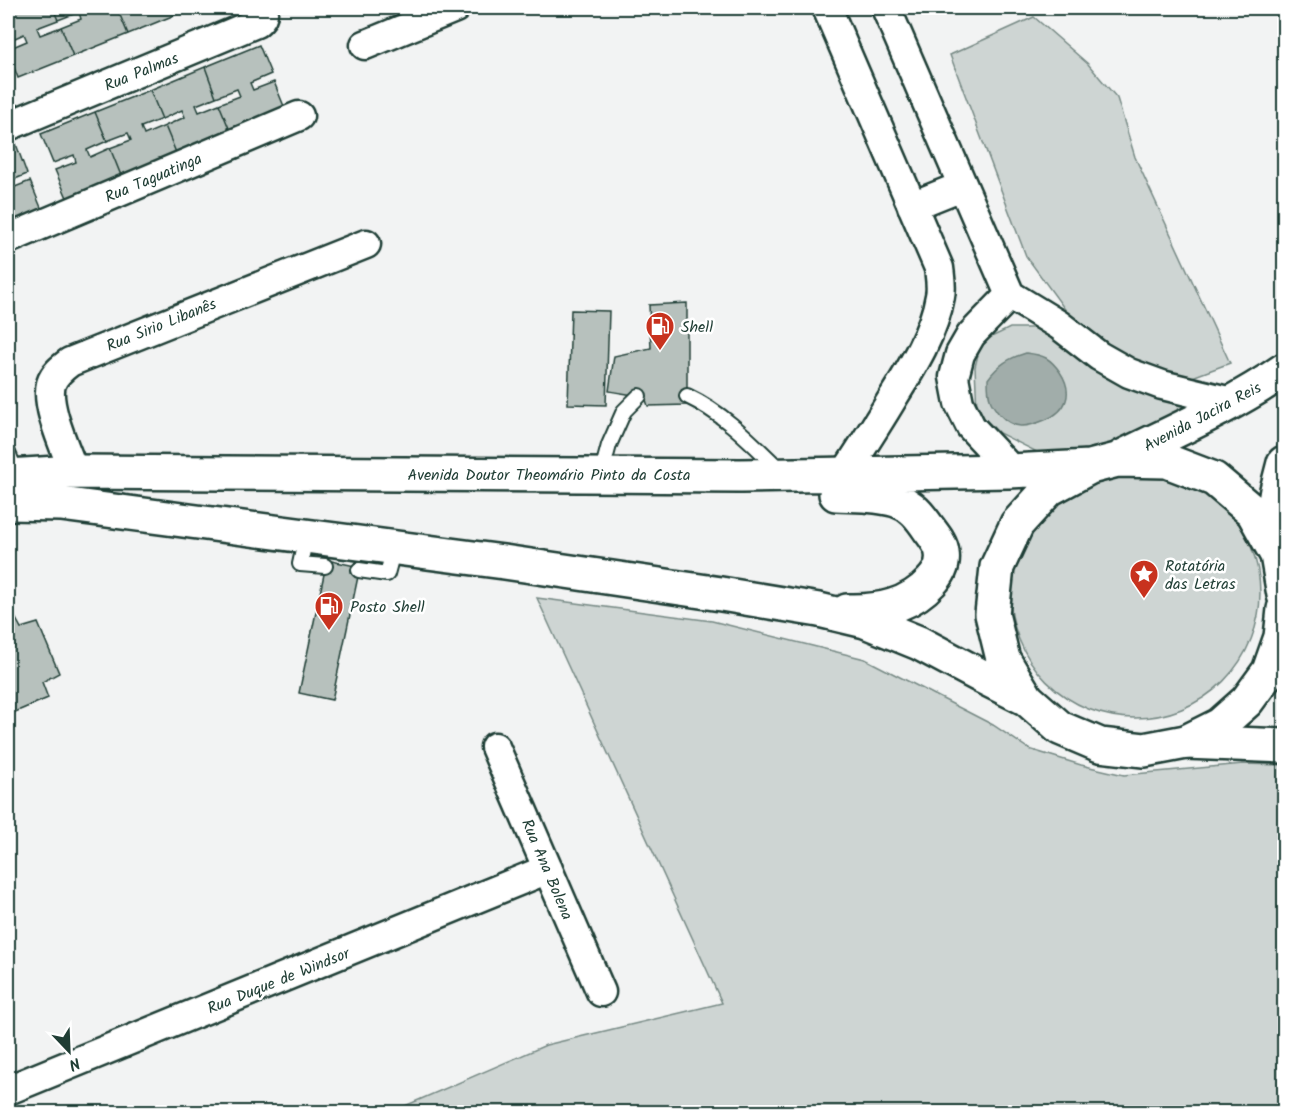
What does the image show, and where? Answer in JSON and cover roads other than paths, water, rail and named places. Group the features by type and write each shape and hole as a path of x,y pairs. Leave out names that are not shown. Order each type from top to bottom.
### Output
{"main road":[{"name":"Avenida Jacira Reis","path":"1027,699 1003,659 993,614 997,567 1017,524 1049,489 1232,402 1284,370"},
{"name":"Avenida Doutor Theomário Pinto da Costa","path":"11,487 74,471 844,475 1009,471 1103,463 1167,461 1214,479 1253,512 1282,572"},
{"path":"1282,572 1273,514 1276,490 1284,463"},
{"path":"673,475 698,484 724,489 882,497 907,504 917,512 936,539 942,554 940,570 925,589 901,604 886,608 863,611 819,610"},
{"name":"Avenida Doutor Theomário Pinto da Costa","path":"11,487 61,504 584,574 819,610 865,621 919,643 1027,699"},
{"path":"1186,742 1220,725 1247,701 1269,671 1281,637 1284,609"},
{"path":"1027,699 1060,728 1100,745 1144,750 1186,742 1284,746"}],"street":[{"name":"Rua Palmas","path":"8,126 256,23 262,18 263,8"},
{"path":"365,45 454,8"},
{"path":"826,8 939,268 941,294 932,326 906,377 844,475"},
{"path":"886,8 1010,295 1059,325 1099,356 1129,373 1162,385 1232,402"},
{"name":"Rua Taguatinga","path":"8,239 299,116"},
{"path":"912,206 963,186"},
{"name":"Rua Sirio Libanês","path":"74,471 51,400 51,384 58,372 70,362 366,244"},
{"path":"1009,471 1004,462 971,427 959,403 954,377 960,354 971,335 1010,295"},
{"name":"Rua Ana Bolena","path":"495,747 601,992"},
{"name":"Rua Duque de Windsor","path":"8,1090 548,869"}],"lane":[{"path":"601,475 609,445 624,411 639,396"},
{"path":"687,396 703,404 737,428 785,475"},
{"path":"306,537 300,564 325,566"},
{"path":"359,570 387,574 394,548"}],"place":[{"name":"Shell","path":"660,352"},
{"name":"Rotatória das Letras","path":"1144,600"},
{"name":"Posto Shell","path":"329,632"}]}
